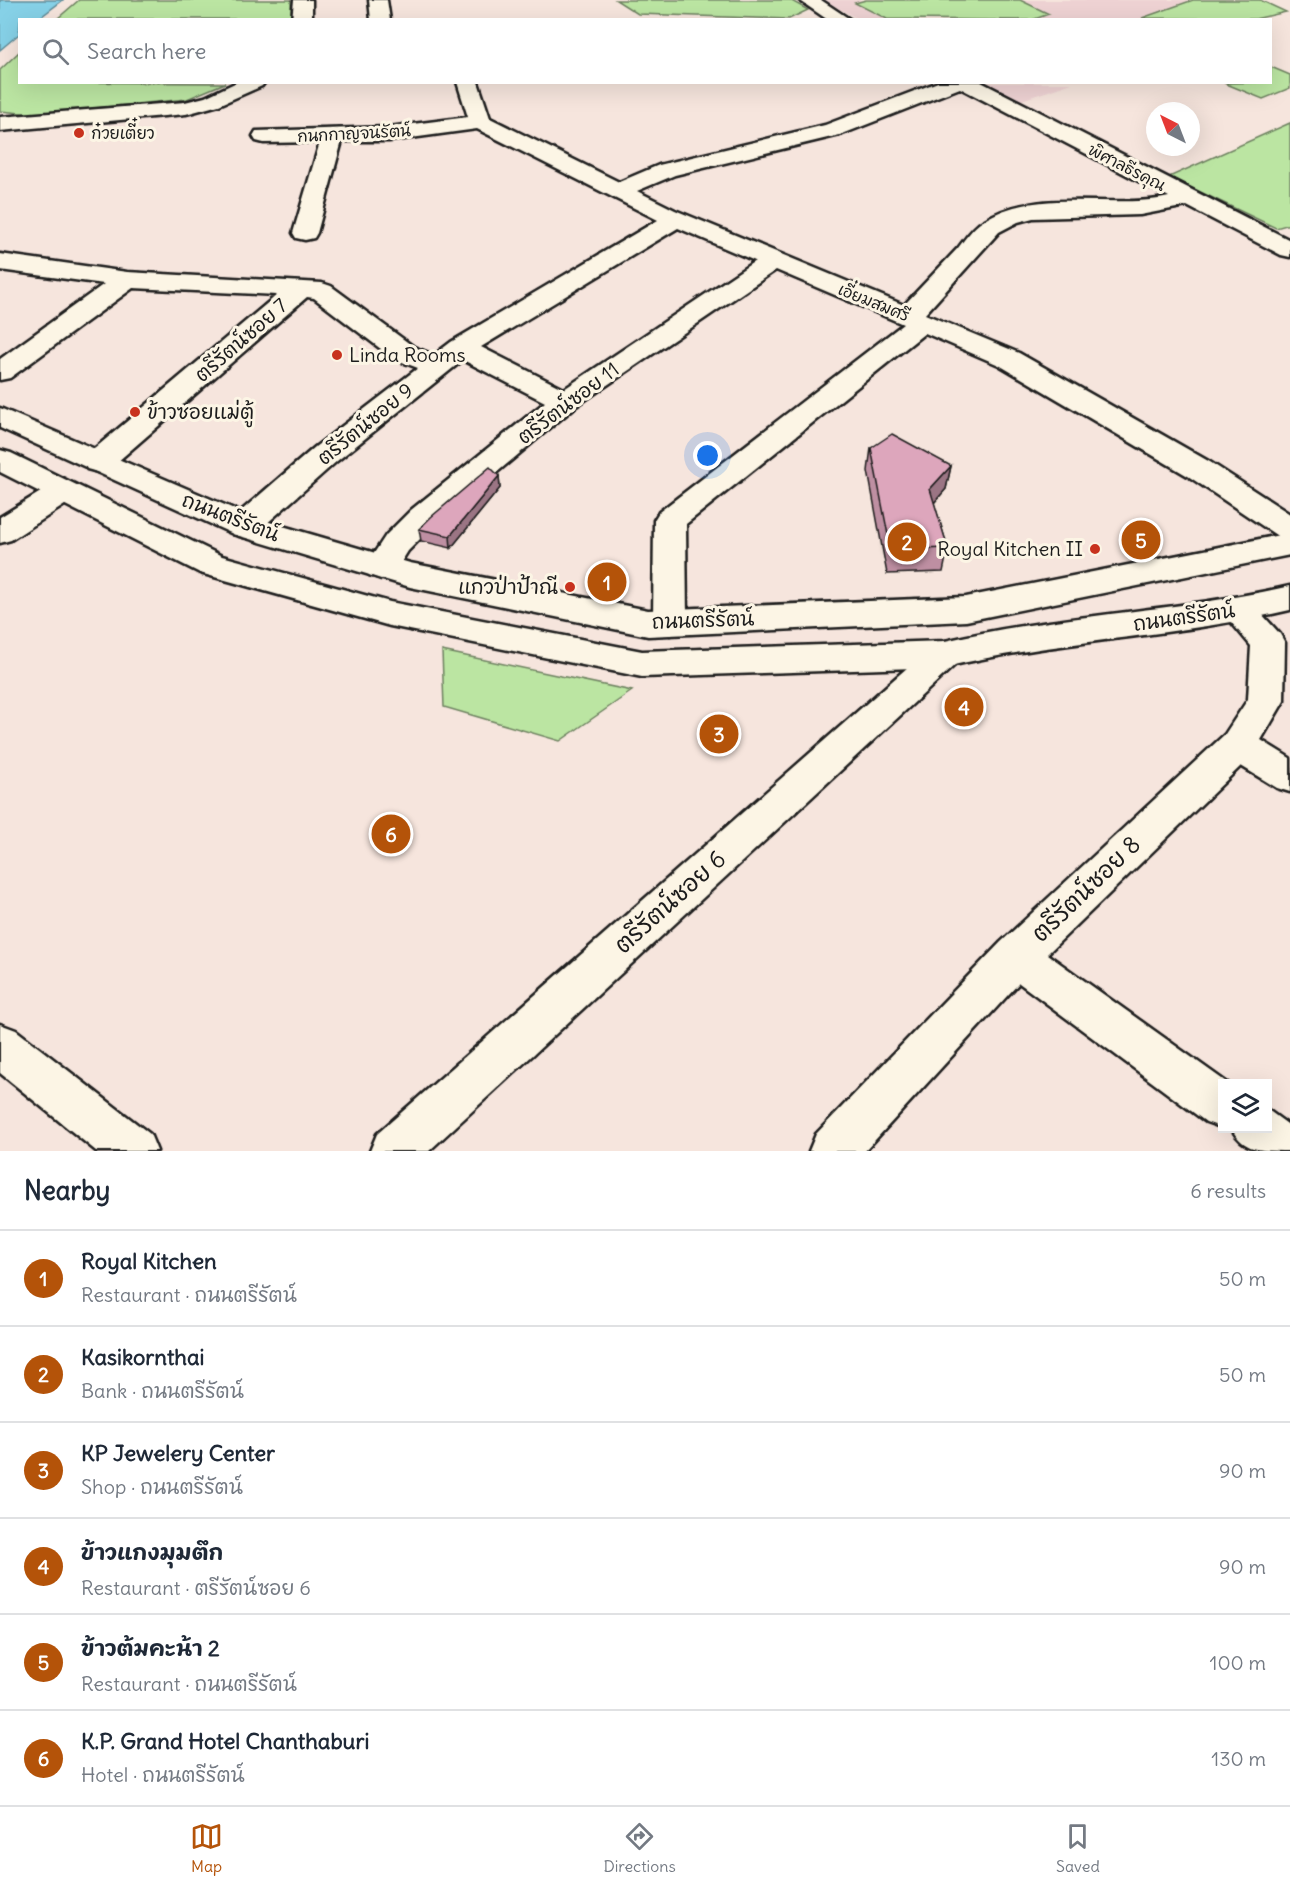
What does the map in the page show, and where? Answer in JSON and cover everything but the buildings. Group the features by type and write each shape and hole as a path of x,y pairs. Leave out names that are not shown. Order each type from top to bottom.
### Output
{"street":[{"path":"302,18 303,0"},
{"path":"378,0 381,18"},
{"path":"808,0 839,18"},
{"path":"0,124 186,108 212,101 250,84"},
{"path":"467,84 480,122"},
{"path":"618,191 667,170 831,130 953,84"},
{"name":"พิศาลธีรคุณ","path":"968,84 1290,250"},
{"name":"กนกกาญจนรัตน์","path":"264,136 389,135 480,122"},
{"name":"เอี่ยมสมศรี","path":"480,122 677,219 1009,359 1199,469 1290,529"},
{"path":"305,233 333,135"},
{"path":"670,622 670,520 915,319 990,227 1000,220 1038,210 1162,207 1189,199"},
{"name":"ตรีรัตน์ซอย 9","path":"244,526 326,454 461,348 677,219"},
{"name":"ตรีรัตน์ซอย 11","path":"381,567 397,543 422,518 565,401 772,261"},
{"path":"0,262 128,280 301,288 322,291 404,353 437,366"},
{"path":"0,372 128,280"},
{"name":"ตรีรัตน์ซอย 7","path":"98,462 301,288"},
{"path":"461,348 565,401"},
{"name":"ถนนตรีรัตน์","path":"0,417 244,526 410,575 648,623 966,609 1290,544"},
{"name":"ถนนตรีรัตน์","path":"0,460 212,565 377,612 642,664 945,654 987,644 1238,610 1290,598"},
{"path":"0,532 63,492"},
{"name":"ตรีรัตน์ซอย 8","path":"833,1151 1016,956 1238,745 1266,701 1279,649 1238,610"},
{"name":"ตรีรัตน์ซอย 6","path":"394,1151 945,654"},
{"path":"1238,745 1290,777"},
{"path":"1016,956 1218,1103"},
{"path":"0,1045 133,1151"},
{"path":"1261,1133 1284,1151"}],"shaded area":[{"path":"823,0 1242,0 1254,18 856,18"},
{"path":"981,84 1069,84 1016,102"}],"green space":[{"path":"79,0 291,0 291,18 58,18"},
{"path":"616,0 790,0 808,10 791,18 638,14"},
{"path":"866,0 1020,0 1049,14 1038,18 885,18 855,3"},
{"path":"1193,0 1260,0 1286,12 1259,18 1142,18"},
{"path":"18,53 18,84 223,84 187,99 32,114 0,111 0,70"},
{"path":"1272,67 1290,75 1290,88 1263,99 1226,84 1272,84"},
{"path":"1290,123 1290,224 1276,228 1169,177"},
{"path":"442,651 632,691 560,741 444,707"}],"water":[{"path":"0,0 63,0 39,18 18,18 18,35 0,50"}],"place":[{"name":"ก๋วยเตี๋ยว","path":"79,133"},
{"name":"Linda Rooms","path":"337,355"},
{"name":"ข้าวซอยแม่ตู้","path":"135,412"},
{"name":"ข้าวต้มคะน้า 2","path":"1141,540"},
{"name":"Kasikornthai","path":"907,542"},
{"name":"Royal Kitchen II","path":"1095,549"},
{"name":"Royal Kitchen","path":"607,582"},
{"name":"แกวป่าป้าณี","path":"570,587"},
{"name":"ข้าวแกงมุมตึก","path":"964,707"},
{"name":"KP Jewelery Center","path":"719,734"},
{"name":"K.P. Grand Hotel Chanthaburi","path":"391,834"}]}
